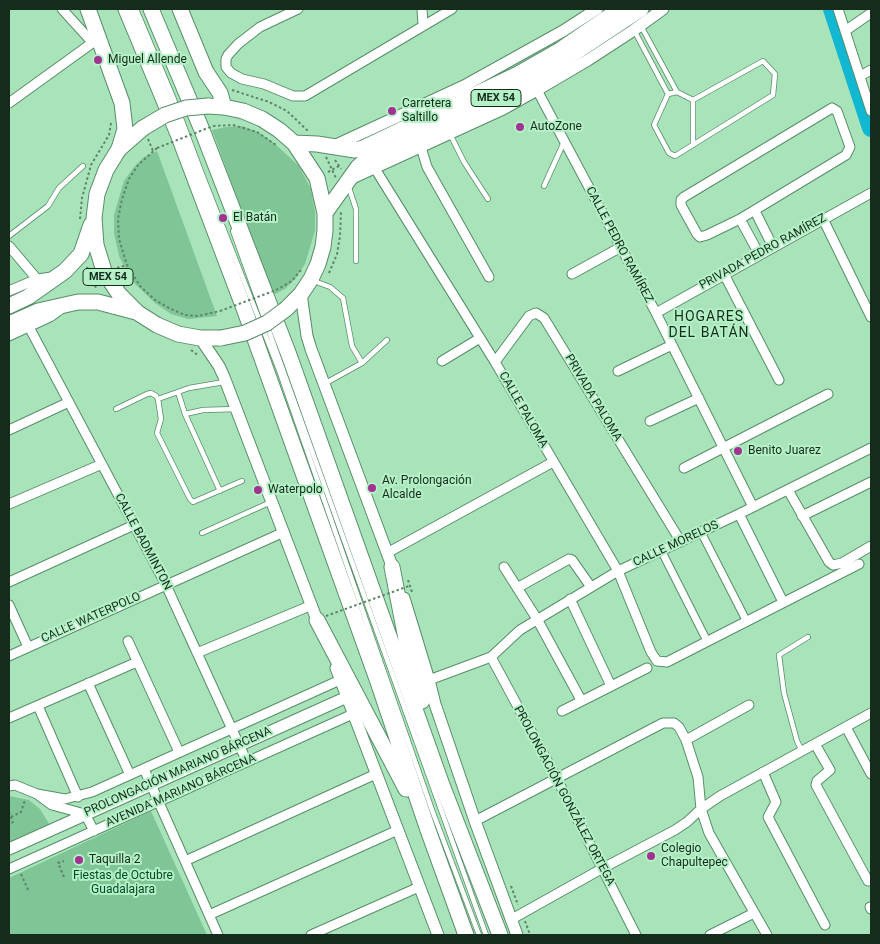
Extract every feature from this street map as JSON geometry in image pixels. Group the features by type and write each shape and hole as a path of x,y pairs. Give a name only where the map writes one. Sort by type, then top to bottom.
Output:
{"main road":[{"path":"88,9 96,40 122,103 125,129 119,149"},
{"path":"126,9 178,134 245,311 378,682 466,935"},
{"path":"151,9 202,130 289,355 442,785 500,935"},
{"path":"180,9 197,52 206,72 220,93 224,107"},
{"name":"MEX 54","path":"286,145 326,145 354,150 363,148 489,89 560,50 620,9"},
{"name":"MEX 54","path":"325,213 358,167 367,159 524,84 574,54 641,9"},
{"name":"MEX 54","path":"9,306 28,297 57,277 81,254 94,218 100,186 106,170 119,149 143,128 165,115 186,108 224,107 262,119 279,130 286,145 317,178 325,213 325,230 323,247 312,277 301,294 286,310 267,323 252,330 194,343 157,325 138,313 119,294 104,271 96,245 94,218"},
{"name":"MEX 54","path":"9,324 38,311 67,304 88,302 104,303 138,313"},
{"path":"390,560 406,639 442,785"},
{"path":"322,618 428,830"}],"street":[{"path":"9,101 96,40 62,9"},
{"path":"298,9 249,34 228,54 226,67 234,75 264,84 292,96 301,97 452,9"},
{"path":"422,9 423,26"},
{"path":"326,145 464,86 563,31 597,9"},
{"path":"345,185 374,167 450,134 538,90 588,60 663,9"},
{"path":"838,9 871,111"},
{"path":"845,31 871,14"},
{"path":"860,76 871,70"},
{"name":"CALLE PEDRO RAMÍREZ","path":"538,90 656,313 753,507"},
{"path":"832,108 837,112 850,147 846,155 740,219 700,237 681,205 681,200 826,111 832,108"},
{"path":"421,147 427,167 489,277"},
{"name":"CALLE PALOMA","path":"374,167 495,362 618,571 651,652 657,661 667,662 707,641"},
{"name":"PRIVADA PEDRO RAMÍREZ","path":"656,313 823,218 871,193"},
{"path":"755,211 773,247"},
{"path":"823,218 871,317"},
{"path":"740,219 759,254"},
{"path":"9,246 37,279"},
{"path":"572,274 621,247"},
{"path":"724,274 779,380"},
{"path":"9,291 37,279 57,277"},
{"path":"301,294 307,336 399,583 435,704 475,821 517,916 517,935"},
{"path":"9,336 50,317 67,304"},
{"name":"PRIVADA PALOMA","path":"495,362 529,316 536,313 544,318 681,542"},
{"name":"CALLE BADMINTON","path":"29,327 166,585 247,762"},
{"path":"442,361 480,338"},
{"path":"194,343 219,366 226,382 312,604 322,618 340,680 438,935"},
{"path":"618,371 672,345"},
{"path":"684,468 828,394"},
{"path":"650,421 698,398"},
{"path":"9,430 69,402"},
{"name":"CALLE MORELOS","path":"491,657 520,630 618,571 662,552 871,448"},
{"path":"390,560 553,462"},
{"path":"9,504 102,464"},
{"path":"802,516 871,482"},
{"path":"788,490 826,559 833,565 842,563 871,546"},
{"path":"739,514 783,602"},
{"path":"9,582 134,525"},
{"name":"CALLE WATERPOLO","path":"9,656 284,532"},
{"path":"702,532 747,622"},
{"path":"662,552 707,641 859,564"},
{"path":"517,588 569,560 572,560 591,587"},
{"path":"504,567 537,619 581,700"},
{"path":"570,599 611,686"},
{"path":"9,604 28,647"},
{"path":"197,653 312,604"},
{"path":"128,641 179,752"},
{"path":"429,680 491,657"},
{"name":"PROLONGACIÓN GONZÁLEZ ORTEGA","path":"491,657 557,779 636,935"},
{"path":"9,718 137,662"},
{"path":"562,711 647,668"},
{"name":"PROLONGACIÓN MARIANO BÁRCENA","path":"37,794 66,799 78,797 340,680"},
{"path":"88,683 130,775"},
{"name":"PROLONGACIÓN MARIANO BÁRCENA","path":"9,849 347,697"},
{"path":"686,740 749,705"},
{"path":"38,706 78,797"},
{"path":"517,916 675,830 687,822 701,808 720,796 871,713"},
{"name":"AVENIDA MARIANO BÁRCENA","path":"13,867 353,714"},
{"path":"475,821 663,722 674,723 679,727 686,740 698,777 701,808 709,833 767,935"},
{"path":"846,727 871,774"},
{"path":"816,744 830,770 817,781 816,785 868,881"},
{"path":"144,769 218,935"},
{"path":"763,772 776,802 768,817 825,925"},
{"path":"185,861 376,774"},
{"path":"11,784 37,794 52,805 85,814 94,831"},
{"path":"210,915 398,830"},
{"path":"311,935 420,887"},
{"path":"710,935 754,913"}],"lane":[{"path":"136,9 173,97 237,266 279,370 432,810 479,935"},
{"path":"146,9 190,117"},
{"path":"637,28 676,92 693,100"},
{"path":"637,28 668,94 654,125 669,153 675,156 773,95 775,74 763,61 693,100"},
{"path":"668,94 676,92"},
{"path":"693,100 693,146"},
{"path":"450,134 464,162 488,199"},
{"path":"544,186 565,142"},
{"path":"9,236 48,206 59,188 83,166"},
{"path":"345,185 356,209 356,262"},
{"path":"231,225 486,935"},
{"path":"312,277 330,287 343,298 352,346 362,363"},
{"path":"324,384 362,363 386,340"},
{"path":"158,399 189,388 226,382"},
{"path":"178,392 185,414 220,491"},
{"path":"116,409 147,394 154,394 158,399 161,419 156,433 190,499 196,502 242,482"},
{"path":"185,414 203,410 237,409"},
{"path":"202,533 272,501"},
{"path":"802,751 797,741 784,693 779,655 808,636"}],"path":[{"path":"226,85 232,90 269,102 287,111 326,145 345,185 337,254 312,277 292,281 276,290 220,311 198,316 185,315 155,300 140,286 127,265 119,239 118,218 122,199 129,178 138,165 158,148 213,126 233,126 257,132 286,145"},
{"path":"79,224 82,198 91,165 109,135 112,116"},
{"path":"326,145 329,162 338,182 345,185"},
{"path":"81,254 104,303"},
{"path":"194,343 202,359"},
{"path":"406,577 413,593"},
{"path":"322,618 409,586"},
{"path":"11,817 21,812 25,800"},
{"path":"9,812 14,822 9,824"},
{"path":"64,861 58,863 64,877"},
{"path":"13,867 29,892"},
{"path":"509,882 517,916 530,935"}],"green space":[{"path":"242,126 258,132 274,143 299,166 311,189 315,212 315,231 305,264 295,279 285,289 273,295 212,130"},
{"path":"157,151 217,316 188,319 171,314 155,303 131,280 119,256 114,233 114,215 124,181 144,157"},
{"path":"9,796 29,800 40,809 50,825 9,843"},
{"name":"Fiestas de Octubre Guadalajara","path":"151,811 207,935 9,935 9,878"}],"waterway":[{"path":"832,9 871,128"}],"place":[{"name":"Miguel Allende","path":"98,60"},
{"name":"Carretera Saltillo","path":"392,111"},
{"name":"AutoZone","path":"520,127"},
{"name":"El Batán","path":"223,218"},
{"name":"Benito Juarez","path":"738,451"},
{"name":"Av. Prolongación Alcalde","path":"372,488"},
{"name":"Waterpolo","path":"258,490"},
{"name":"Colegio Chapultepec","path":"651,856"},
{"name":"Taquilla 2","path":"79,860"}],"district":[{"name":"HOGARES DEL BATÁN","path":"709,326"}]}
